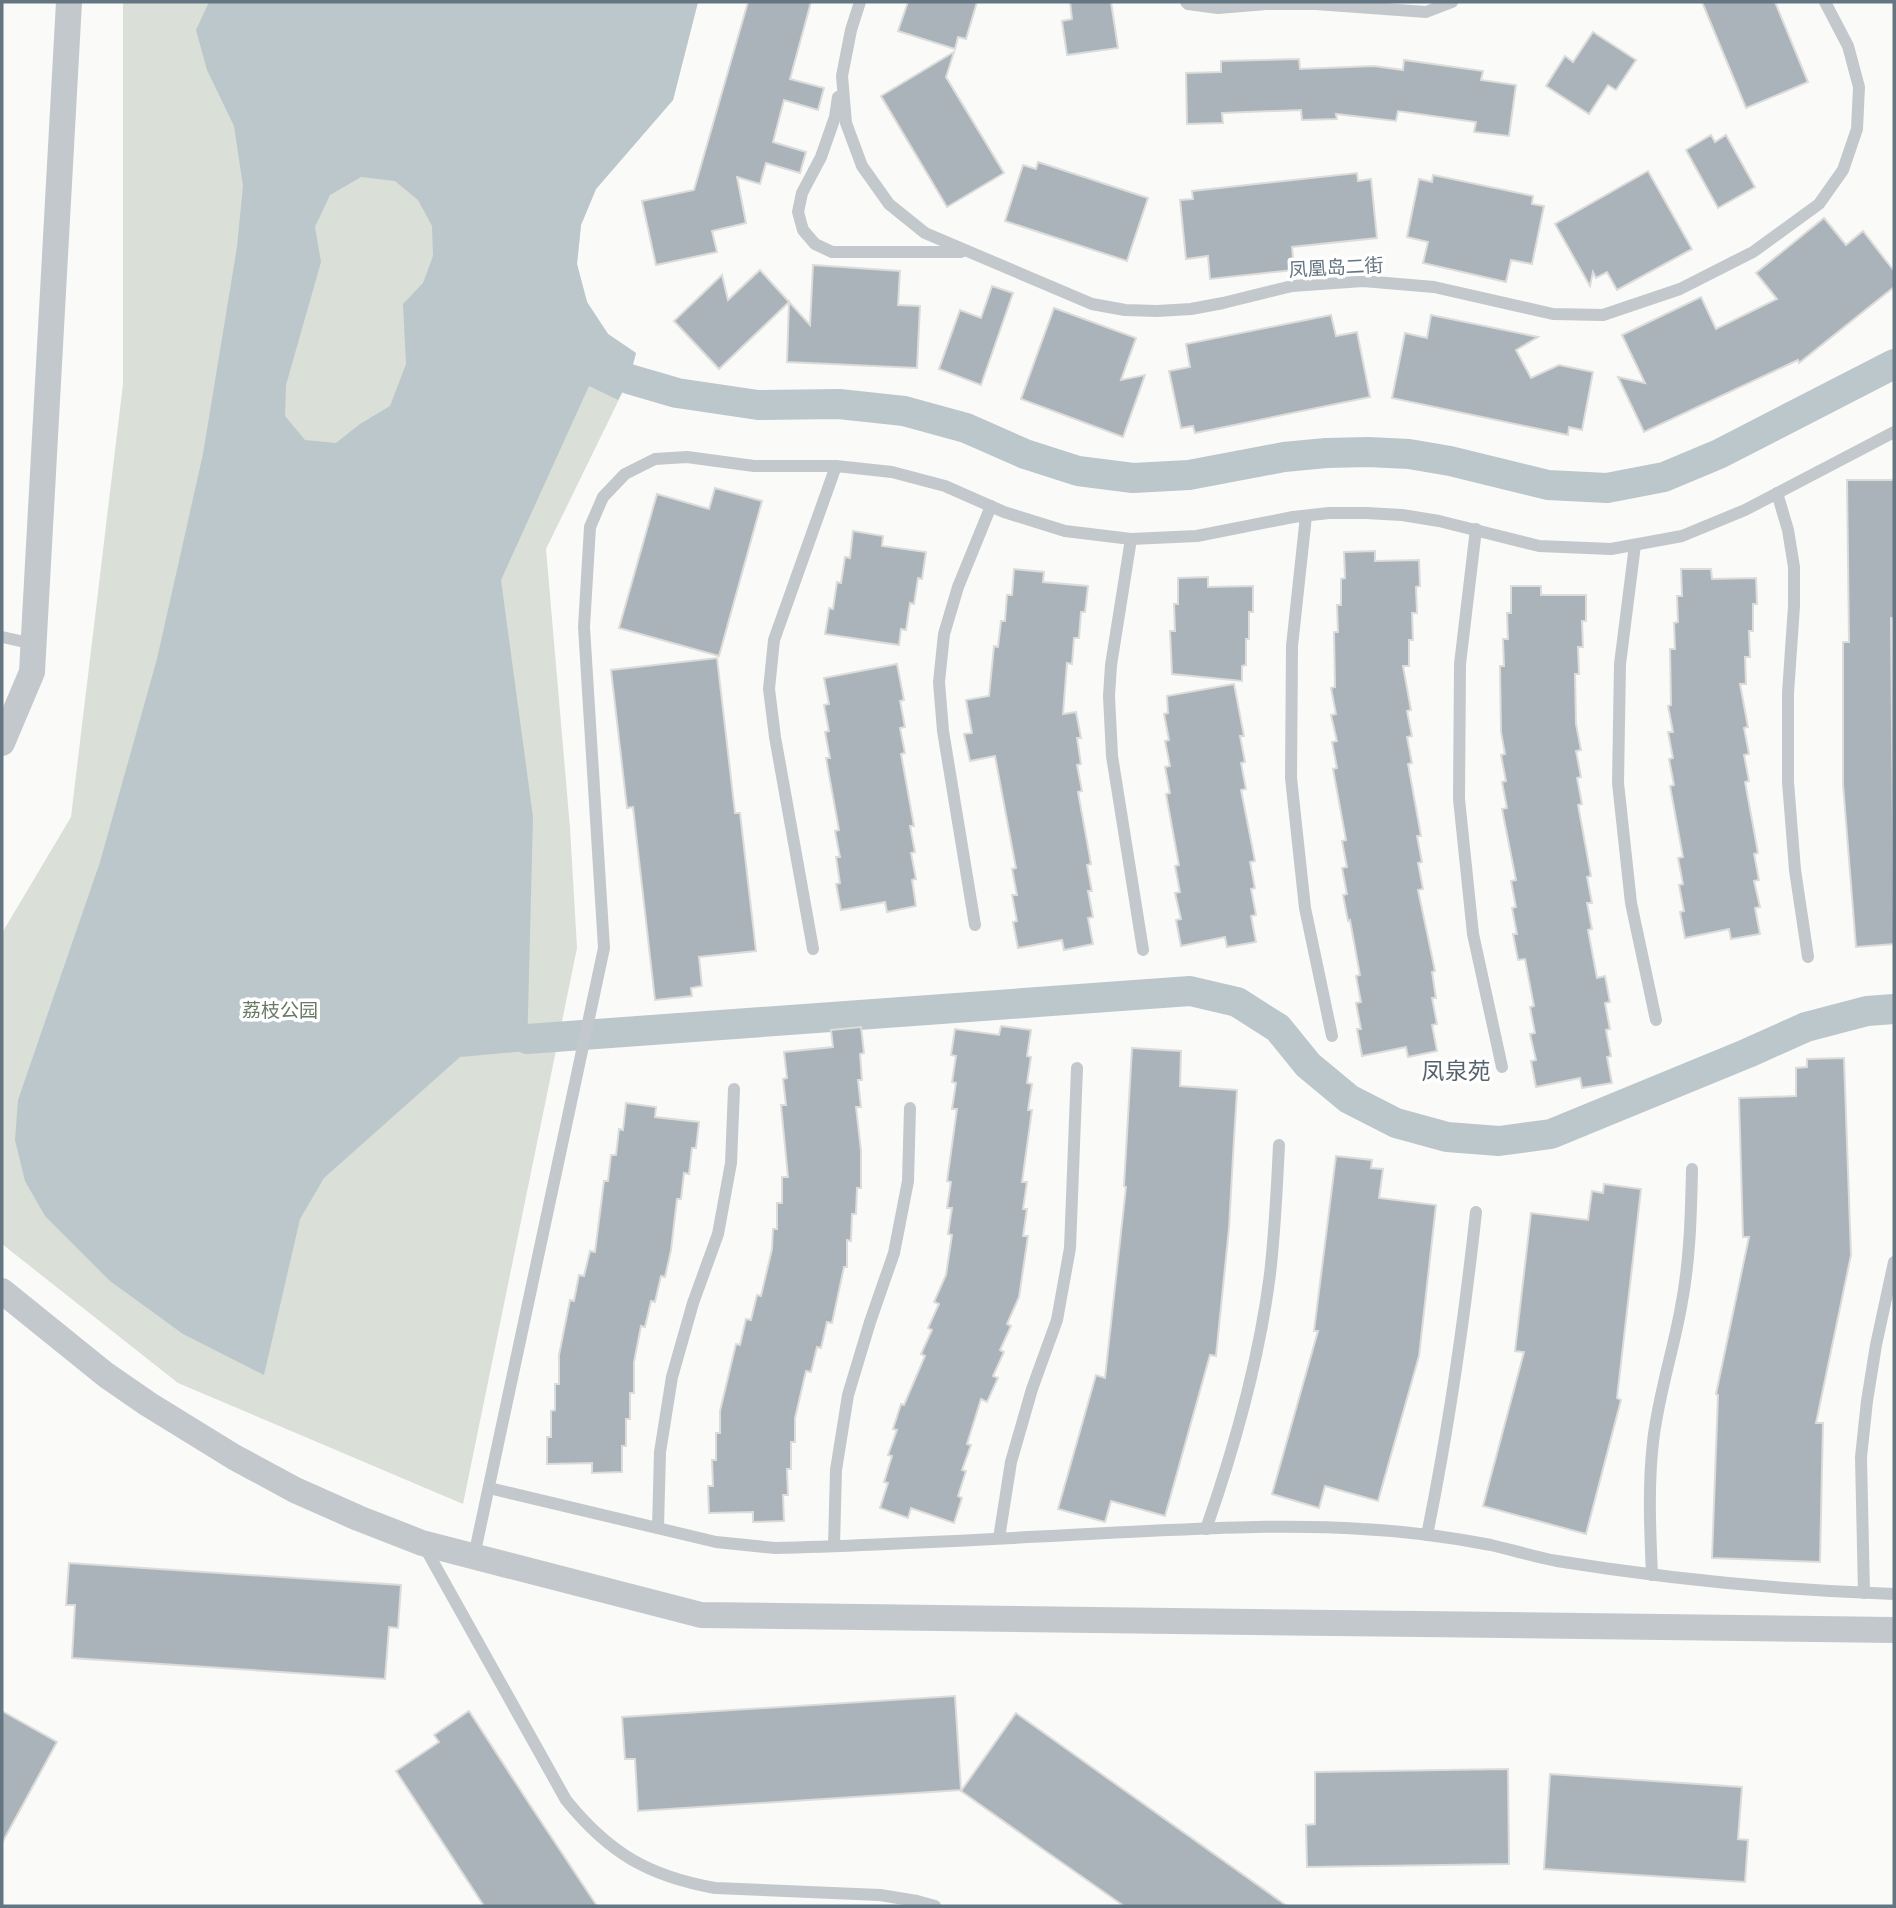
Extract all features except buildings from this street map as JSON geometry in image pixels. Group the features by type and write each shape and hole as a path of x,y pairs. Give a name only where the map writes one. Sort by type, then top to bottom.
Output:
{"street":[{"path":"2,743 32,671 69,2"},
{"path":"2,1291 106,1375 191,1432 295,1490 422,1543 701,1615 1894,1630"}],"lane":[{"name":"凤凰岛二街","path":"860,2 850,30 842,76 846,123 862,166 882,195 889,204 925,233 1092,304 1125,310 1191,309 1292,286 1363,281 1434,287 1553,314 1603,315 1680,289 1717,270 1753,251 1819,204 1843,170 1857,129 1858,87 1848,46 1825,2"},
{"path":"1186,2 1217,8 1316,4 1426,12 1452,2"},
{"path":"842,76 835,117 821,157 802,193 798,212 803,230 815,244 832,252 968,251"},
{"path":"474,1556 604,948 584,627 590,527 603,497 625,474 655,459 687,457 754,466 836,466 892,472 945,486 1004,512 1066,530 1131,539 1197,536 1255,523 1342,513 1402,515 1439,521 1539,546 1611,549 1682,536 1745,510 1894,432"},
{"path":"813,949 769,689 774,640 836,466"},
{"path":"1777,493 1788,530 1794,567 1788,694 1788,782 1795,870 1808,957"},
{"path":"975,925 943,731 939,682 944,634 954,599 991,506"},
{"path":"1306,516 1292,646 1291,778 1305,908 1332,1037"},
{"path":"1476,529 1460,664 1459,799 1473,934 1502,1067"},
{"path":"1131,539 1111,665 1110,726 1112,756 1143,950"},
{"path":"1635,545 1620,664 1618,783 1630,903 1656,1020"},
{"path":"2,637 34,644"},
{"path":"999,1538 1011,1462 1032,1389 1057,1320 1070,1248 1077,1068"},
{"path":"658,1528 660,1452 672,1377 693,1303 718,1234 732,1163 734,1089"},
{"path":"834,1546 836,1470 848,1395 894,1253 908,1181 910,1108"},
{"path":"1206,1529 1245,1404 1259,1340 1269,1276 1279,1145"},
{"path":"1652,1575 1648,1507 1653,1440 1681,1307 1690,1238 1692,1169"},
{"path":"1427,1535 1457,1374 1476,1212"},
{"path":"1864,1593 1861,1457 1867,1401 1894,1262"},
{"path":"489,1488 728,1543 775,1548 1301,1526 1427,1535 1490,1545 1553,1560 1729,1584 1894,1594"},
{"path":"422,1543 566,1800 586,1825 610,1846 636,1863 689,1884 715,1888 880,1895 935,1906"}],"green space":[{"name":"荔枝公园","path":"123,2 698,2 673,100 596,189 581,225 577,264 587,302 608,334 636,353 629,379 546,549 570,828 577,948 463,1504 178,1383 2,1244 2,933 71,817 123,384"}],"shaded area":[{"name":"荔枝公园","path":"209,2 698,2 673,100 596,189 581,225 577,264 587,302 608,334 636,353 629,379 618,400 589,386 501,580 533,817 527,1051 460,1057 324,1178 300,1219 264,1375 183,1334 110,1281 45,1216 25,1181 15,1140 18,1100 100,862 157,659 203,454 237,247 243,186 234,126 207,70 196,30","holes":["361,177 395,181 418,200 432,226 433,256 423,283 403,304 406,364 390,406 360,424 336,443 305,440 285,416 286,385 321,262 315,227 330,195"]}],"waterway":[{"path":"629,379 677,393 758,405 839,404 904,411 966,428 1025,454 1078,471 1133,478 1189,475 1284,457 1368,452 1409,454 1450,461 1548,485 1607,488 1664,477 1719,454 1894,364"},
{"path":"527,1039 1190,991 1237,1002 1278,1028 1308,1065 1349,1099 1396,1123 1447,1137 1499,1141 1551,1134 1806,1027 1867,1011 1894,1009"}],"district":[{"name":"凤泉苑","path":"1456,1071"}]}
